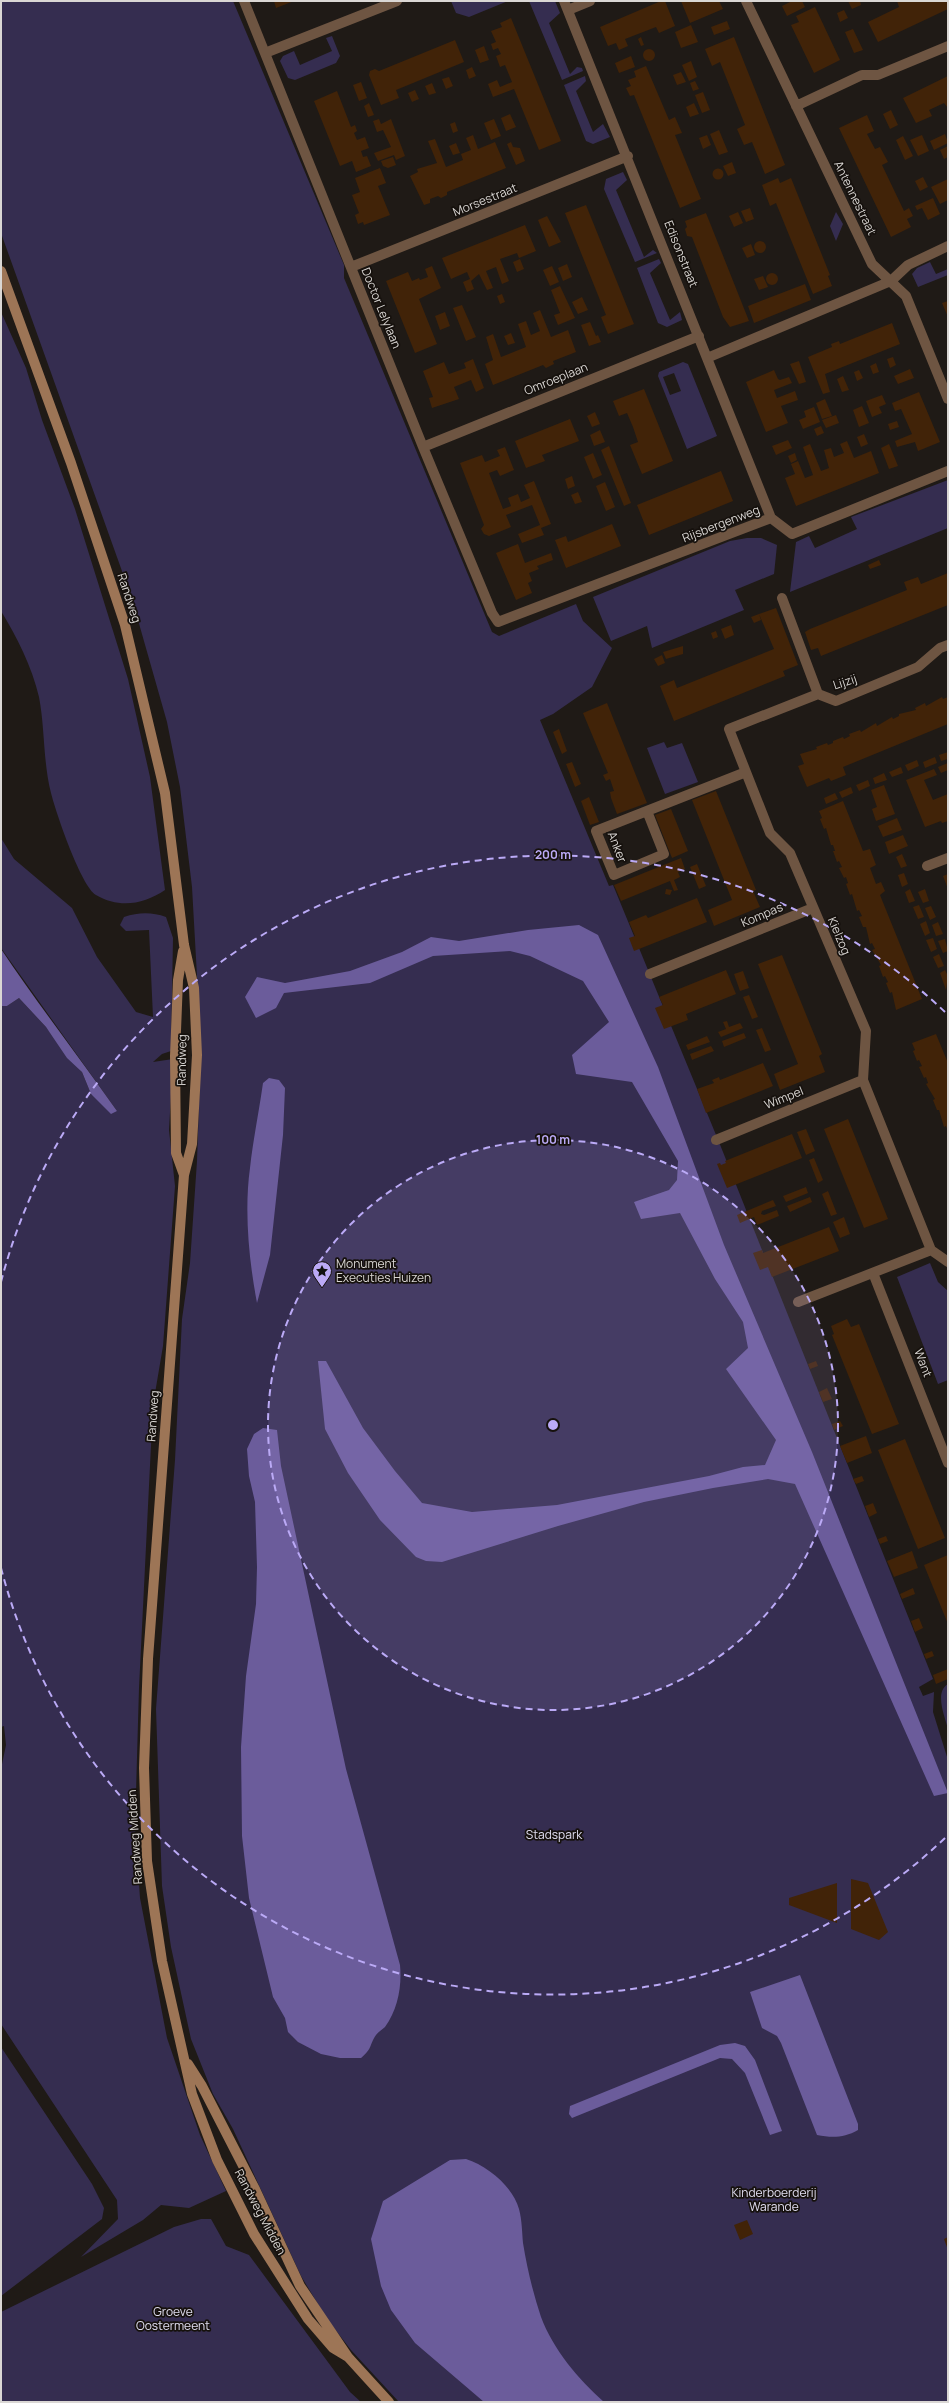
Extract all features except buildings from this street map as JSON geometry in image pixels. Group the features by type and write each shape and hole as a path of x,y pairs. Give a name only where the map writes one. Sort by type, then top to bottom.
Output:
{"main road":[{"name":"Randweg","path":"1,272 71,463 125,625 165,793 184,945 194,988 197,1055 192,1144 184,1175 148,1659"},
{"name":"Randweg","path":"184,945 178,980 175,1056 176,1153 184,1175"},
{"name":"Randweg Midden","path":"148,1659 144,1768 147,1861 162,1961 192,2094 217,2160 254,2234 308,2319 333,2348 348,2357"},
{"name":"Randweg Midden","path":"184,2058 202,2086 255,2189 300,2286 348,2357 390,2402"}],"street":[{"name":"Doctor Lelylaan","path":"244,1 423,447 492,613 498,622"},
{"path":"265,52 397,1"},
{"path":"566,6 590,1"},
{"name":"Antennestraat","path":"746,1 872,264 906,296 948,399"},
{"name":"Edisonstraat","path":"566,6 628,156 771,518"},
{"path":"796,106 862,75 878,75 948,46"},
{"name":"Morsestraat","path":"351,267 628,156"},
{"path":"707,358 891,281 908,265 948,246"},
{"name":"Omroeplaan","path":"423,447 699,336"},
{"name":"Rijsbergenweg","path":"498,622 771,518 792,534 948,471"},
{"name":"Lijzij","path":"782,598 818,694 836,701 918,667 940,648 948,645"},
{"name":"Kielzog","path":"818,694 729,729 770,833 790,853 866,1031 863,1080 931,1250"},
{"name":"Anker","path":"647,811 664,854 614,875 596,831 746,772"},
{"path":"927,866 948,858"},
{"name":"Kompas","path":"650,974 721,947 813,908"},
{"name":"Wimpel","path":"716,1140 863,1080"},
{"path":"798,1302 931,1250 948,1262"},
{"name":"Want","path":"873,1273 948,1463"}],"green space":[{"name":"Stadspark","path":"1,1 233,1 344,265 344,278 492,632 499,636 576,604 583,621 612,648 592,687 553,714 540,720 609,886 613,885 721,1147 933,1679 919,1687 923,1696 934,1692 933,1712 948,1760 948,2402 399,2402 351,2350 327,2319 301,2276 233,2129 213,2094 191,2039 171,1947 162,1886 156,1709 175,1460 182,1319 190,1263 197,1161 201,1047 192,887 180,787 167,722 132,599 1,233"},
{"path":"451,1 508,1 469,17 456,13"},
{"path":"529,1 555,1 560,13 549,23 570,74 577,67 582,68 583,71 562,80"},
{"path":"332,36 340,56 336,63 295,80 288,78 280,61 283,56 294,51 300,65 332,51 326,38"},
{"path":"585,76 586,81 576,91 593,132 603,124 610,137 593,144 586,141 564,85"},
{"path":"623,172 627,180 616,190 644,257 653,250 657,253 635,262 604,189 606,179"},
{"path":"836,212 843,224 836,241 830,226"},
{"path":"659,259 661,263 650,273 670,320 680,312 682,320 667,327 658,323 637,268"},
{"path":"930,262 936,274 948,269 948,275 918,287 912,274 917,268"},
{"path":"1,312 26,368 42,420 75,509 128,679 150,777 165,890 149,899 132,903 114,902 96,895 83,878 63,832 48,781 41,709 36,686 23,652 1,611"},
{"path":"683,362 688,364 717,436 687,449 658,376 659,372","holes":["674,373 681,391 670,395 663,377"]},
{"path":"948,480 948,528 790,592 796,542 809,536 815,548 857,529 851,517"},
{"path":"747,538 761,538 777,545 774,574 735,590 744,610 652,648 647,626 611,641 593,597 730,541"},
{"path":"664,742 667,748 682,743 698,782 665,794 647,748"},
{"path":"1,838 14,859 72,908 97,957 136,1012 153,1017 149,930 126,931 120,925 124,917 145,913 166,917 173,938 171,1051 162,1054 153,1062 173,1059 169,1130 175,1186 163,1346 153,1405 139,1688 135,1827 140,1898 167,2038 200,2135 226,2191 189,2208 161,2205 143,2220 81,2257 118,2219 117,2200 1,2024 1,1769 6,1745 4,1726 1,1727 1,1006 7,1006 19,998 46,1027 82,1072 91,1094 117,1111 1,948"},
{"path":"930,1263 938,1282 948,1291 948,1380 938,1384 897,1277"},
{"path":"948,1684 948,1729 941,1699 944,1688"},
{"path":"1,2047 92,2184 104,2208 102,2219 1,2296"},
{"name":"Groeve Oostermeent","path":"201,2219 211,2219 226,2246 249,2255 350,2392 361,2402 1,2402 1,2312 174,2227"}],"shaded area":[{"path":"579,925 598,935 658,1067 724,1245 812,1452 948,1793 934,1796 795,1484 768,1479 644,1502 558,1526 442,1562 426,1561 416,1557 380,1520 348,1473 325,1429 318,1361 326,1361 363,1428 395,1471 422,1503 472,1512 557,1505 709,1476 743,1467 765,1465 776,1440 726,1369 748,1348 743,1322 715,1279 680,1213 641,1219 634,1202 669,1190 677,1180 678,1161 632,1082 576,1074 572,1055 609,1022 583,981 530,956 510,951 433,956 370,983 284,993 276,1008 256,1018 245,997 257,977 285,983 350,971 402,952 431,937 459,941 528,930"},
{"path":"1,949 117,1111 111,1114 91,1094 82,1072 67,1058 46,1027 19,998 7,1006 1,1006"},
{"path":"269,1078 279,1080 285,1088 283,1135 270,1255 257,1303 248,1236 247,1201 253,1147 263,1083"},
{"path":"263,1428 277,1430 281,1466 346,1769 400,1965 400,1989 393,2013 385,2027 376,2035 369,2049 361,2058 340,2058 321,2054 298,2042 288,2032 285,2018 273,1997 249,1898 242,1836 241,1747 246,1676 256,1604 257,1567 255,1502 249,1476 247,1449 254,1434"},
{"path":"800,1975 858,2124 858,2130 848,2135 828,2137 817,2135 781,2043 777,2036 762,2028 750,1992"},
{"path":"735,2043 745,2046 755,2060 782,2131 770,2135 745,2073 732,2059 720,2058 572,2118 569,2114 570,2106 720,2045"},
{"path":"466,2159 491,2172 505,2185 516,2201 520,2213 523,2243 530,2280 546,2329 552,2341 567,2363 585,2384 604,2402 484,2402 415,2343 391,2310 381,2286 371,2239 383,2201 450,2160"}],"place":[{"name":"Monument Executies Huizen","path":"322,1288"}],"park label":[{"name":"Kinderboerderij Warande","path":"774,2200"}]}
